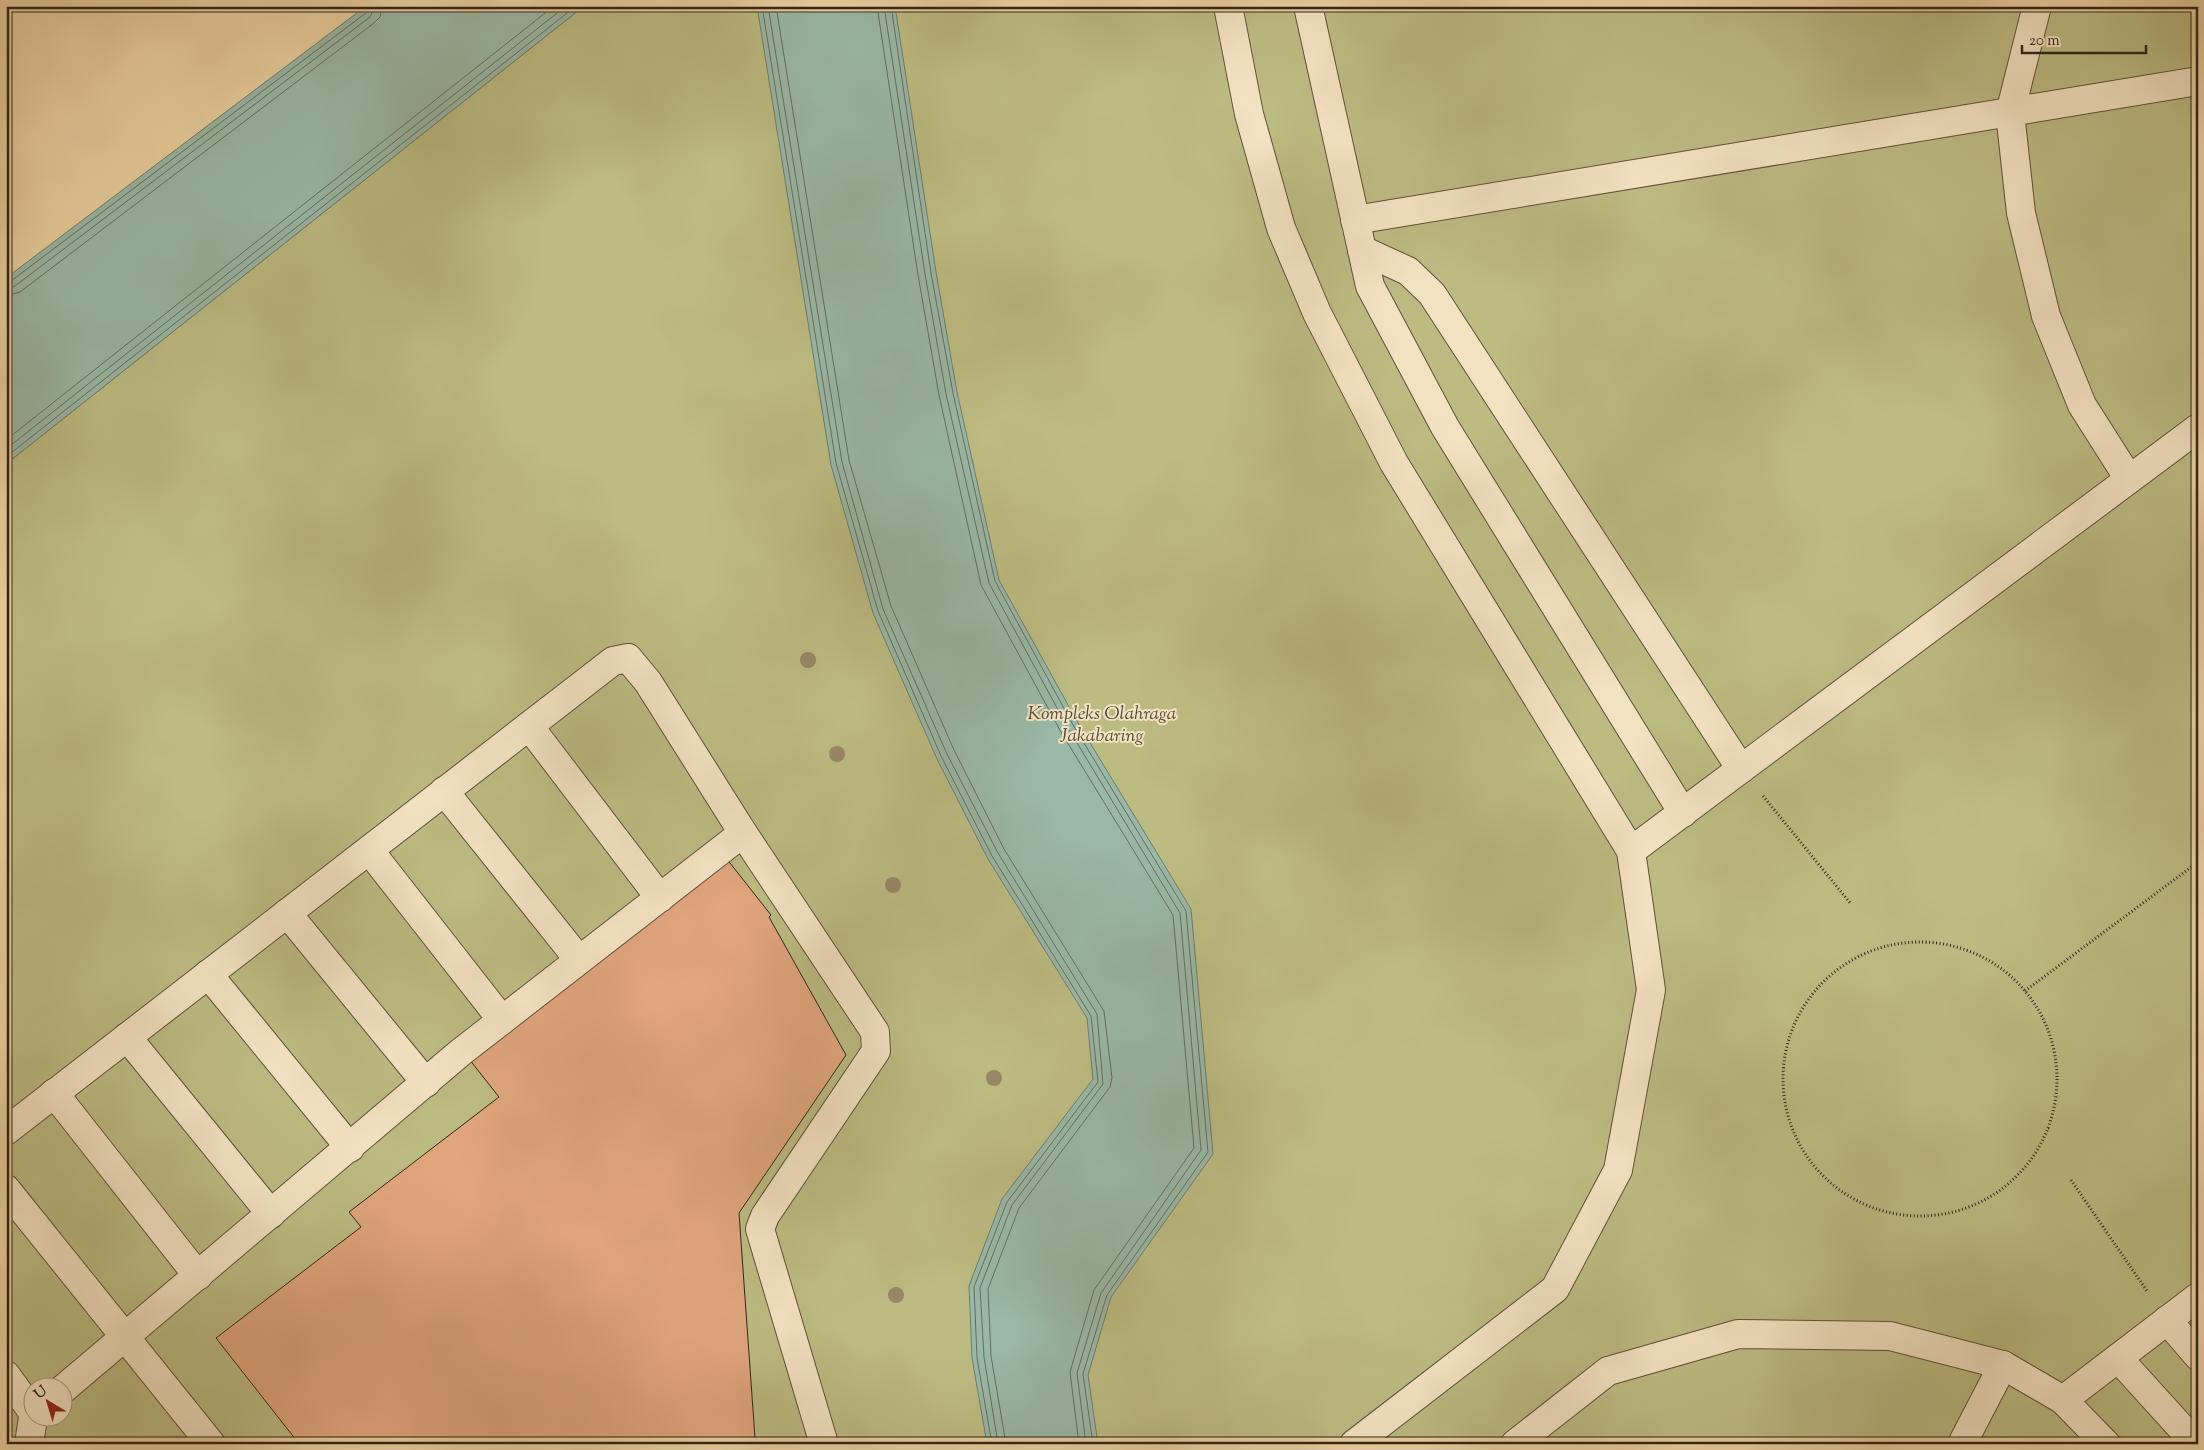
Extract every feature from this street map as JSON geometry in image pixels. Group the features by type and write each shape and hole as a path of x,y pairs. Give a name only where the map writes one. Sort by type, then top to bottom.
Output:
{"street":[{"path":"1228,6 1249,114 1281,228 1317,313 1394,463 1631,851 1651,990 1618,1170 1555,1289 1354,1444"},
{"path":"1308,6 1370,286 1445,427 1683,813"},
{"path":"2037,6 2010,113 2021,214 2046,316 2082,405 2129,479"},
{"path":"1355,220 2198,81"},
{"path":"1362,250 1408,271 1432,294 1741,769"},
{"path":"1631,851 2198,428"},
{"path":"6,1131 613,661 628,658 648,682 743,833 875,1032 877,1041 876,1051 765,1216 760,1229 824,1444"},
{"path":"529,726 660,898"},
{"path":"444,791 579,960"},
{"path":"72,1382 502,1020 743,833"},
{"path":"369,850 502,1020"},
{"path":"288,913 426,1083"},
{"path":"208,974 350,1148"},
{"path":"127,1037 271,1214"},
{"path":"54,1093 198,1276"},
{"path":"6,1189 211,1444"},
{"path":"2063,1400 2198,1297"},
{"path":"2167,1320 2198,1356"},
{"path":"1515,1444 1608,1371 1738,1334 1890,1336 2003,1365 2063,1400 2106,1444"},
{"path":"2118,1358 2196,1444"},
{"path":"1962,1444 2003,1365"},
{"path":"6,1375 22,1397"},
{"path":"29,1444 31,1428"}],"path":[{"path":"1741,769 1850,904"},
{"path":"2025,991 2198,862"},
{"path":"1921,941 1960,948 1978,956 1996,965 2025,991 2046,1024 2056,1063 2055,1102 2040,1144 2013,1180 1976,1204 1932,1216 1888,1213 1847,1196 1813,1167 1791,1128 1782,1085 1787,1041 1807,1001 1838,968 1877,948 1921,941"},
{"path":"2071,1180 2167,1320"}],"green space":[{"name":"Kompleks Olahraga Jakabaring","path":"584,6 2198,6 2198,1444 6,1444 6,464"}],"water":[{"path":"366,6 584,6 6,464 6,278"},
{"path":"757,6 895,6 936,272 957,392 999,580 1078,723 1191,909 1213,1154 1111,1297 1088,1375 1098,1444 987,1444 972,1358 969,1286 1002,1199 1093,1079 1087,1018 988,859 937,759 873,613 831,465"}],"building":[{"path":"726,858 771,915 769,917 846,1055 739,1213 755,1438 758,1444 292,1444 296,1440 216,1338 361,1227 349,1212 499,1097 469,1059"}]}
